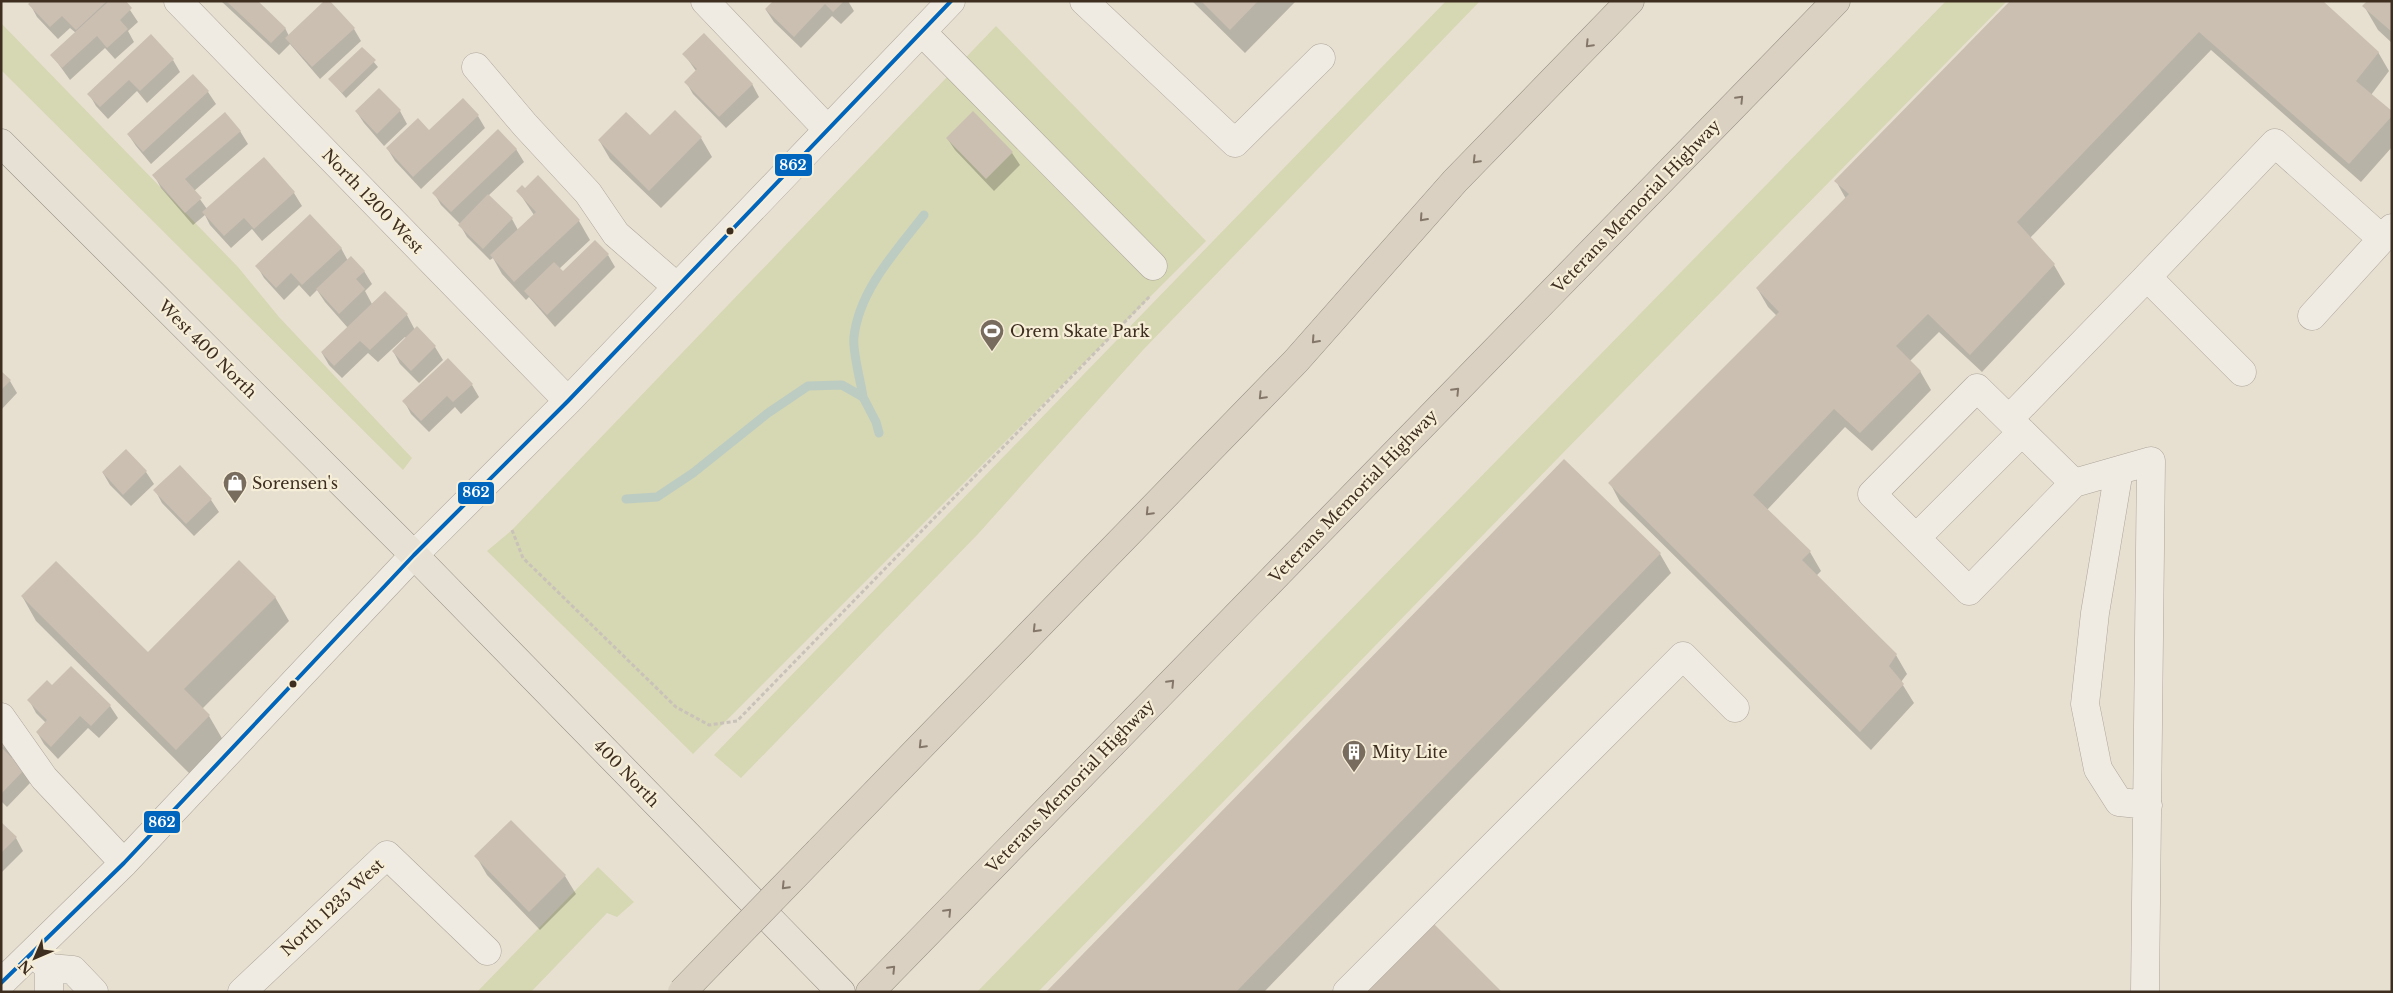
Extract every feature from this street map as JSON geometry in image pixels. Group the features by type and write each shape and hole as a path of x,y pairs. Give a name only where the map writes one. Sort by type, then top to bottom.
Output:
{"highway":[{"path":"682,992 1296,361 1455,181 1630,1"},
{"name":"Veterans Memorial Highway","path":"870,992 1836,1"}],"main road":[{"name":"West 400 North","path":"1,143 414,554"},
{"name":"400 North","path":"414,554 840,992"}],"street":[{"name":"North 1200 West","path":"178,1 568,401"},
{"path":"704,1 828,130"},
{"path":"44,971 124,862 414,554 568,401 951,1"},
{"path":"1084,1 1235,144 1321,58"},
{"path":"922,32 1149,277"},
{"path":"476,67 525,125 588,193 616,234 677,287"},
{"path":"1916,538 2147,277 2275,143 2387,233 2312,316"},
{"path":"2147,277 2242,372"},
{"path":"2074,483 1977,388 1872,494 1969,591 2074,483 2151,461 2145,992"},
{"path":"2119,470 2095,614 2085,704 2098,769 2119,802 2148,804"},
{"path":"1347,992 1683,656 1735,708"},
{"path":"1,717 44,778 124,862"},
{"name":"North 1235 West","path":"242,992 387,855 487,951"},
{"path":"1,983 44,971 73,970 94,992"}],"path":[{"path":"512,530 523,558 676,707 709,725 737,720 1152,296 1149,277"}],"green space":[{"path":"1446,1 1480,1 1143,350 978,534 741,778 714,755"},
{"path":"1946,1 2007,1 1560,456 1038,992 977,992"},
{"path":"1,23 238,267 279,317 412,458 403,470 1,70"},
{"path":"996,26 1206,241 693,754 487,551 512,530"},
{"path":"598,867 634,902 617,917 607,913 531,992 477,992"}],"building":[{"path":"31,1 107,1 76,30 62,16 50,27 28,4"},
{"path":"109,1 126,1 132,8 120,20 128,29 107,48 97,36 62,68 50,55"},
{"path":"226,1 258,1 286,28 271,43"},
{"path":"324,1 330,1 355,28 312,67 285,38"},
{"path":"773,1 844,1 833,12 825,4 794,37 765,9"},
{"path":"1201,1 1258,1 1230,30"},
{"path":"2010,1 2323,1 2379,52 2356,81 2392,111 2392,116 2349,164 2199,32 2017,222 2055,264 1970,355 1928,314 1896,346 1921,371 1860,433 1834,409 1753,495 1811,551 1802,560 1897,654 1889,666 1904,684 1860,732 1608,483 1779,312 1756,288 1849,194 1834,181"},
{"path":"2367,1 2392,1 2392,32 2362,6"},
{"path":"704,33 753,84 719,117 684,82 697,69 682,54"},
{"path":"151,34 174,59 140,91 129,80 100,107 87,94"},
{"path":"362,47 376,60 342,93 328,79"},
{"path":"193,74 209,91 143,152 127,134"},
{"path":"379,88 401,110 377,134 355,111"},
{"path":"463,98 479,115 413,177 386,148 418,118 429,130"},
{"path":"675,110 702,137 649,191 598,140 626,112 650,135"},
{"path":"973,111 1013,152 986,179 946,138"},
{"path":"225,112 241,131 185,179 202,198 185,213 152,175"},
{"path":"498,129 517,149 451,212 432,193"},
{"path":"264,157 295,192 254,229 244,218 224,236 202,212"},
{"path":"538,175 580,220 514,282 490,255 536,212 516,191 522,185 525,188"},
{"path":"488,194 513,218 483,249 458,225"},
{"path":"310,214 342,248 302,285 291,273 276,288 255,266"},
{"path":"595,240 609,254 547,315 524,291 554,262 563,271"},
{"path":"351,256 365,271 356,279 365,289 339,314 316,289"},
{"path":"385,291 408,314 370,350 360,341 334,366 321,352"},
{"path":"417,326 436,346 411,371 392,351"},
{"path":"448,358 473,384 453,402 447,396 421,421 402,401"},
{"path":"1,371 11,380 1,390"},
{"path":"126,449 147,471 123,495 102,472"},
{"name":"Mity Lite","path":"1564,459 1661,553 1236,992 1046,992"},
{"path":"180,465 212,499 186,524 153,490"},
{"path":"239,560 276,597 184,689 210,715 176,750 21,596 56,561 148,652"},
{"path":"71,666 111,705 91,726 80,716 51,747 36,732 47,720 27,700 47,680 52,685"},
{"path":"1,735 8,742 2,748 24,770 1,794"},
{"path":"511,820 566,875 529,912 474,856"},
{"path":"1,822 17,837 1,853"},
{"path":"1432,922 1502,992 1366,992"}],"waterway":[{"path":"863,397 855,358 854,337 857,320 871,287 891,257 924,215"},
{"path":"626,499 657,497 693,473 768,413 808,386 842,385 863,397 876,422 879,433"}],"transit line":[{"name":"862","path":"1,983 124,863 414,555 568,401 951,1"}],"place":[{"name":"Orem Skate Park","path":"992,352"},
{"name":"Sorensen's","path":"235,504"},
{"name":"Mity Lite","path":"1354,773"}]}
